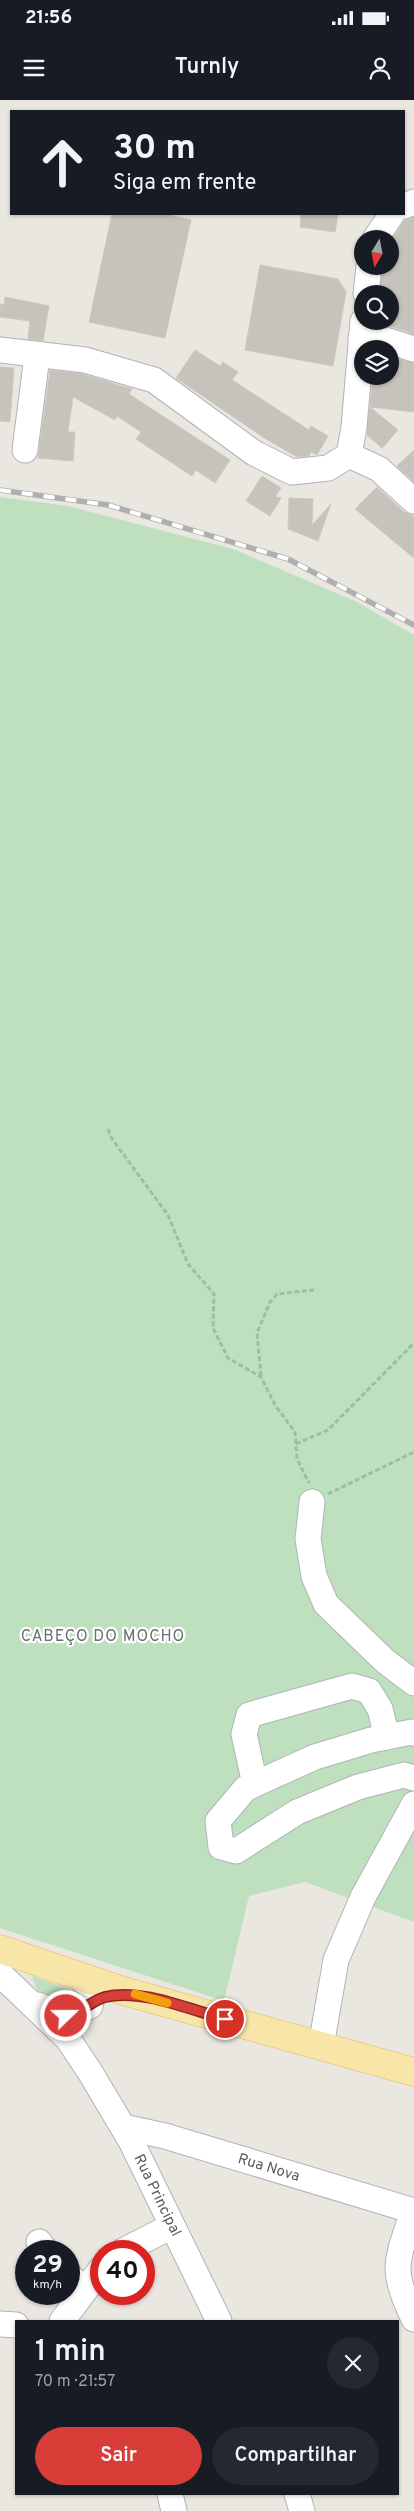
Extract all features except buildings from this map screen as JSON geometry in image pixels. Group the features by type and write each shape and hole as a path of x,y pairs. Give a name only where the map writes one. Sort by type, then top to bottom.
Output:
{"main road":[{"path":"0,1950 134,1994 414,2072"}],"street":[{"path":"381,230 391,215"},
{"path":"0,350 37,356 85,360 154,380 254,453 292,472 328,468 349,455 354,427 362,330 414,350"},
{"path":"26,450 37,356"},
{"path":"349,455 379,469 414,501"},
{"path":"312,1502 308,1539 314,1576 326,1604 386,1661 414,1683"},
{"path":"255,1784 244,1734 249,1715 352,1686 369,1692 380,1708 387,1737"},
{"path":"414,1733 387,1737 315,1757 245,1789 218,1821 221,1847 236,1851 296,1812 358,1787 404,1775 414,1778"},
{"path":"321,2046 336,1960 363,1897 414,1804"},
{"path":"28,1999 22,1986 22,1974 29,1967 41,1964"},
{"name":"Rua Principal","path":"0,1974 68,2039 90,2072 123,2127 219,2320"},
{"path":"77,1976 89,1985 93,1993 90,2006"},
{"name":"Rua Principal","path":"28,1999 53,2012 66,2016 90,2006 103,1997 134,1994"},
{"name":"Rua Principal","path":"90,2006 83,2017 79,2035 90,2072"},
{"name":"Rua Nova","path":"123,2127 165,2136 413,2211"},
{"path":"413,2211 396,2266 400,2292 414,2319"},
{"path":"145,2240 172,2226"},
{"path":"62,2320 68,2305"},
{"path":"0,2324 15,2325"},
{"path":"170,2495 174,2511"},
{"path":"297,2495 302,2511"}],"path":[{"path":"108,1129 123,1154 168,1215 188,1264 214,1294 213,1328 228,1358 261,1377"},
{"path":"312,1502 314,1492 297,1459 295,1432 274,1405 261,1377 258,1333 270,1302 278,1294 314,1290"},
{"path":"296,1444 328,1430 414,1343"},
{"path":"312,1502 414,1452"}],"green space":[{"path":"0,497 68,506 233,549 357,602 414,635 414,1922 305,1882 249,1896 224,2001 0,1928"},
{"path":"32,1976 79,1993 77,2003 53,2004 37,1990"}],"railway":[{"path":"0,490 108,505 288,559 414,625"}],"slow traffic":[{"path":"135,1994 167,2003"}],"district":[{"name":"CABEÇO DO MOCHO","path":"103,1635"}],"route":[{"path":"66,2016 78,2013 103,1997 134,1994 225,2019"}]}
